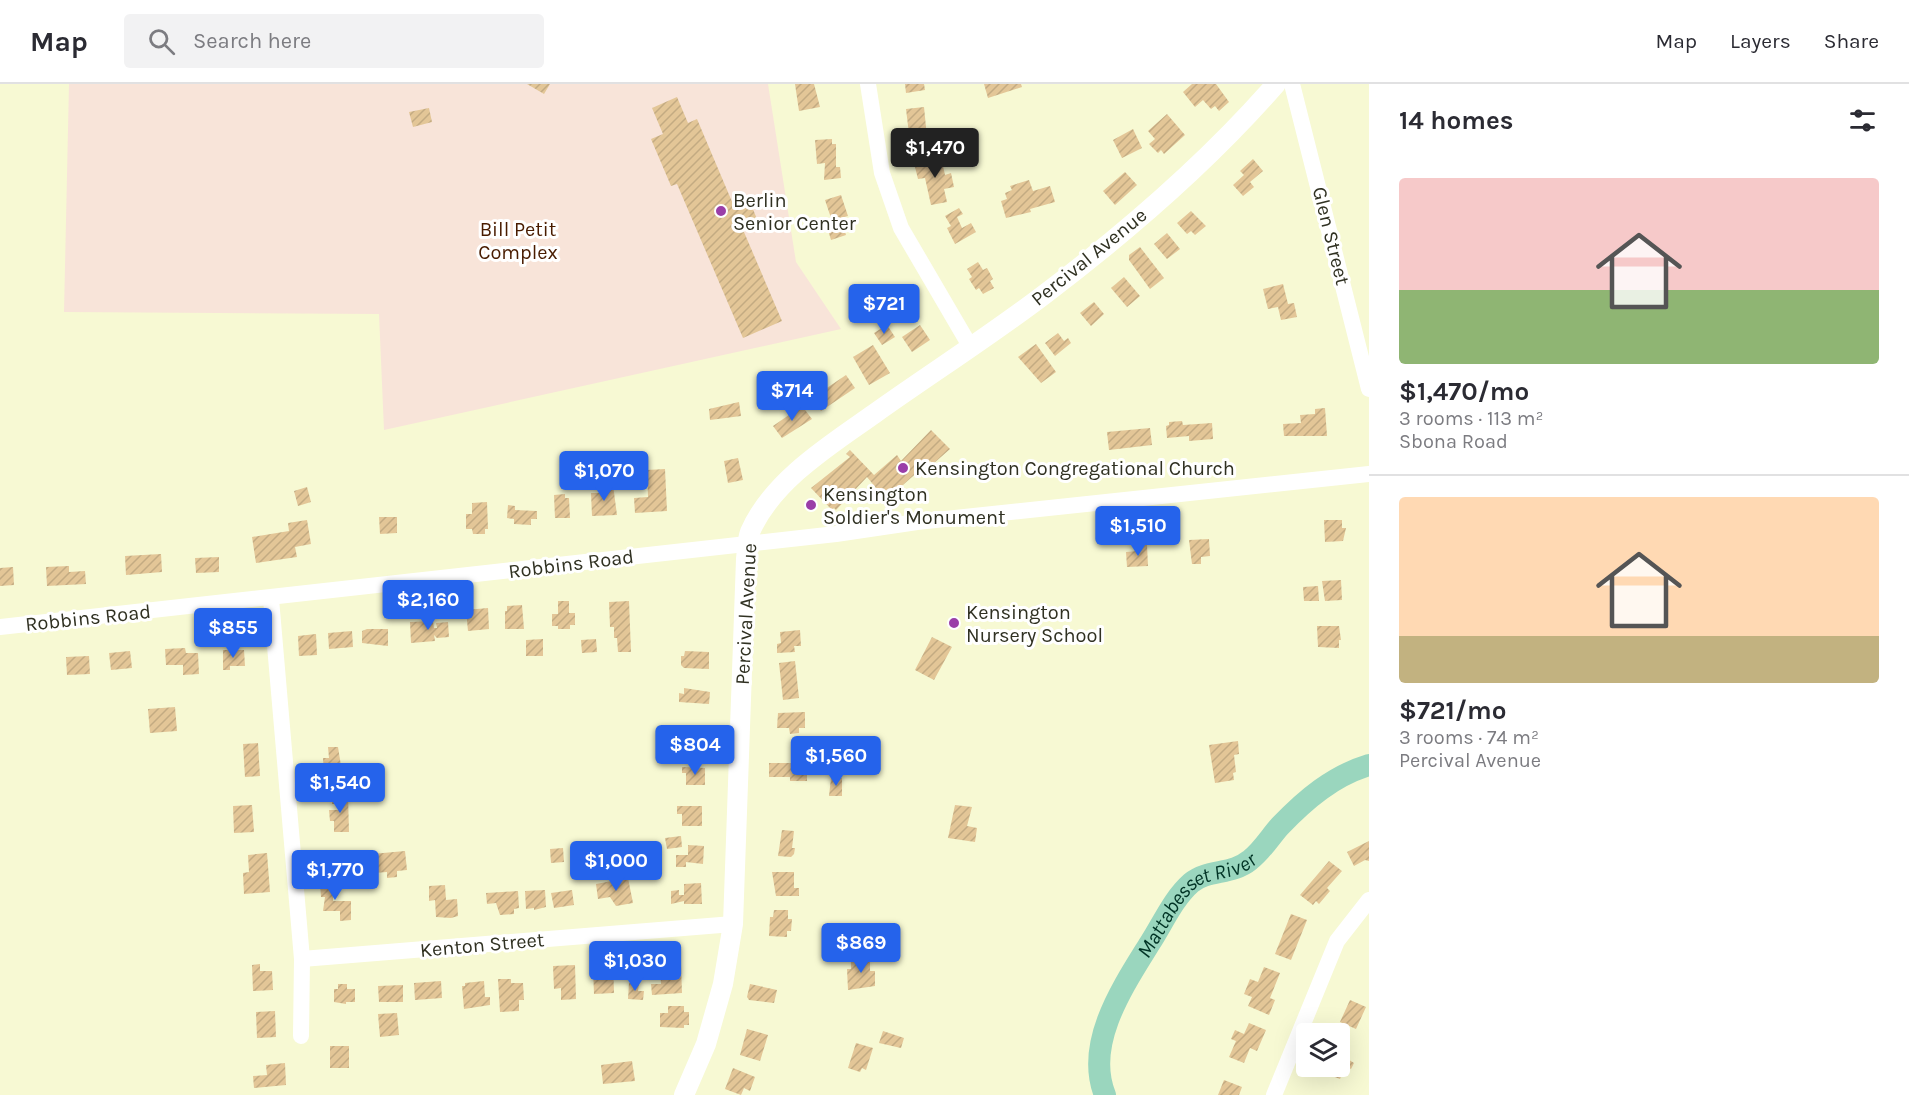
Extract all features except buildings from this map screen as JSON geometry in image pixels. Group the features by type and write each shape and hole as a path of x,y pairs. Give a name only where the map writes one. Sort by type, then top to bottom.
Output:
{"main road":[{"name":"Percival Avenue","path":"684,1095 706,1044 718,1003 733,924 747,543 750,532 763,510 812,460 1044,295 1129,227 1234,133 1276,84"}],"street":[{"path":"868,84 882,173 901,228 970,346"},
{"name":"Glen Street","path":"1292,84 1369,389"},
{"name":"Robbins Road","path":"0,627 271,599 1369,474"},
{"path":"271,599 302,959 301,1036"},
{"path":"1274,1095 1337,941 1369,900"},
{"name":"Kenton Street","path":"302,959 733,924"}],"green space":[{"name":"Bill Petit Complex","path":"69,84 768,84 796,262 841,329 384,430 379,314 64,312"}],"waterway":[{"name":"Mattabesset River","path":"1105,1095 1100,1075 1100,1055 1103,1035 1110,1015 1129,977 1179,896 1198,879 1243,865 1310,798 1344,775 1369,765"}],"place":[{"name":"Berlin Senior Center","path":"721,211"},
{"name":"Kensington Congregational Church","path":"903,468"},
{"name":"Kensington Soldier's Monument","path":"811,505"},
{"name":"Kensington Nursery School","path":"954,623"}]}
